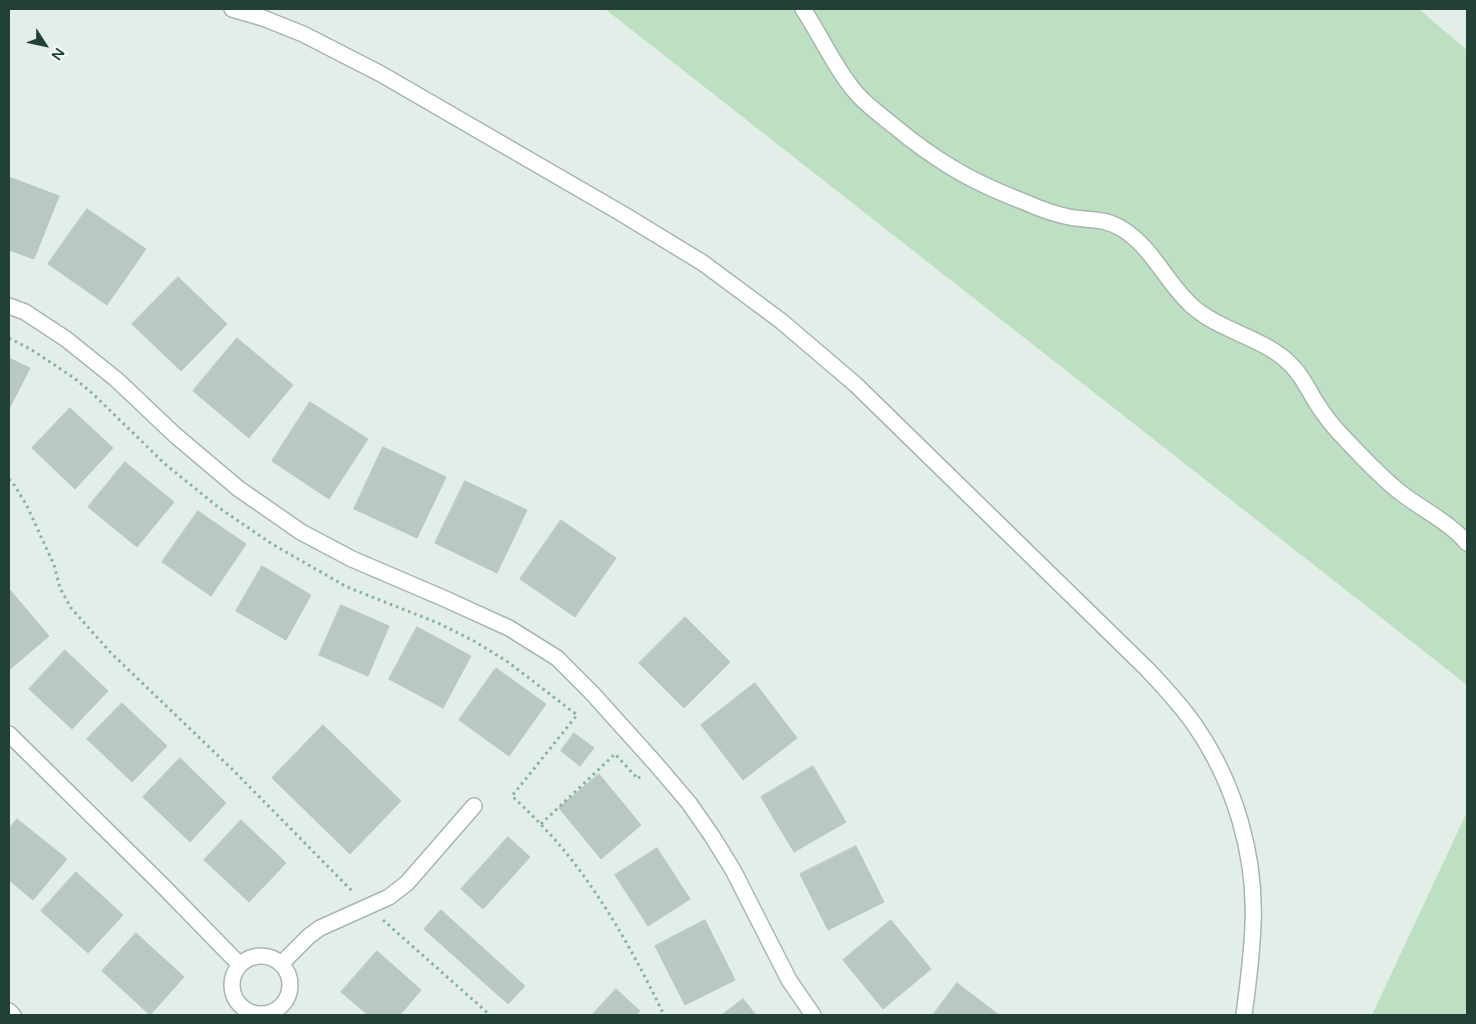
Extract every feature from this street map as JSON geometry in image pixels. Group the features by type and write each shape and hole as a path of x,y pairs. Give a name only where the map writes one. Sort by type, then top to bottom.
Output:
{"street":[{"path":"232,9 263,18 303,34 381,74 621,213 703,264 781,321 854,384 1147,669 1171,694 1196,727 1213,755 1234,801 1246,841 1252,882 1254,924 1244,1015"},
{"path":"803,9 850,85 861,98 886,120 950,167 985,185 1054,213 1080,219 1097,219 1110,222 1124,230 1148,250 1180,293 1203,315 1263,344 1287,360 1297,370 1326,417 1347,441 1399,491 1448,524 1467,543"},
{"path":"9,306 25,312 66,339 117,380 175,435 239,489 301,532 352,559 509,628 558,658 592,693 689,803 733,870 789,980 813,1015"},
{"path":"9,734 161,884 240,966"},
{"path":"281,964 309,936 320,928 389,897 407,884 474,806"},
{"path":"260,956 272,958 281,964 288,973 290,984 287,1010 262,1014 237,1011 232,986 234,975 240,966 249,959 260,956"},
{"path":"9,1011 13,1015"}],"path":[{"path":"9,479 28,506 54,565 60,588 71,608 111,653 232,769 368,907 490,1015"},
{"path":"541,824 615,754 638,779 655,763"},
{"path":"512,796 541,824 579,870 608,913 634,957 664,1015"}],"green space":[{"path":"605,9 1419,9 1467,50 1467,685"},
{"path":"1467,812 1467,1015 1372,1015"}],"building":[{"path":"9,177 59,196 34,259 9,250"},
{"path":"87,209 146,249 107,305 48,264"},
{"path":"178,277 227,324 181,371 132,324"},
{"path":"237,338 293,385 249,438 193,391"},
{"path":"9,358 30,368 9,409"},
{"path":"310,402 368,439 329,499 272,461"},
{"path":"70,408 113,448 75,489 32,448"},
{"path":"383,447 446,477 417,538 354,509"},
{"path":"125,462 174,502 137,547 88,507"},
{"path":"465,481 527,510 497,573 435,543"},
{"path":"198,511 246,544 211,596 162,562"},
{"path":"561,520 616,558 575,617 520,579"},
{"path":"262,566 311,595 286,640 236,611"},
{"path":"9,591 49,636 9,670"},
{"path":"341,605 389,626 368,676 319,655"},
{"path":"685,617 730,662 684,708 639,663"},
{"path":"417,627 471,656 443,708 389,679"},
{"path":"65,650 108,691 72,729 29,689"},
{"path":"496,668 546,704 509,756 459,720"},
{"path":"755,683 797,738 743,780 701,725"},
{"path":"122,703 167,746 132,782 87,739"},
{"path":"323,725 401,801 350,854 272,778"},
{"path":"574,733 594,748 580,766 561,751"},
{"path":"180,758 226,803 190,842 143,797"},
{"path":"813,766 846,822 794,852 761,797"},
{"path":"599,774 641,825 601,859 559,808"},
{"path":"17,819 67,859 33,900 9,880 9,829"},
{"path":"241,820 286,863 249,902 204,860"},
{"path":"508,837 530,857 483,909 461,889"},
{"path":"856,846 884,902 828,930 800,874"},
{"path":"657,848 690,899 648,926 615,875"},
{"path":"76,872 123,915 88,953 41,911"},
{"path":"441,910 525,986 508,1004 424,929"},
{"path":"705,920 735,980 685,1005 655,946"},
{"path":"891,920 931,969 883,1009 843,960"},
{"path":"136,933 184,977 150,1015 102,971"},
{"path":"377,951 421,990 400,1015 368,1015 341,992"},
{"path":"957,983 999,1015 933,1015"},
{"path":"616,989 640,1011 636,1015 592,1015"},
{"path":"743,999 756,1015 722,1015"}]}
